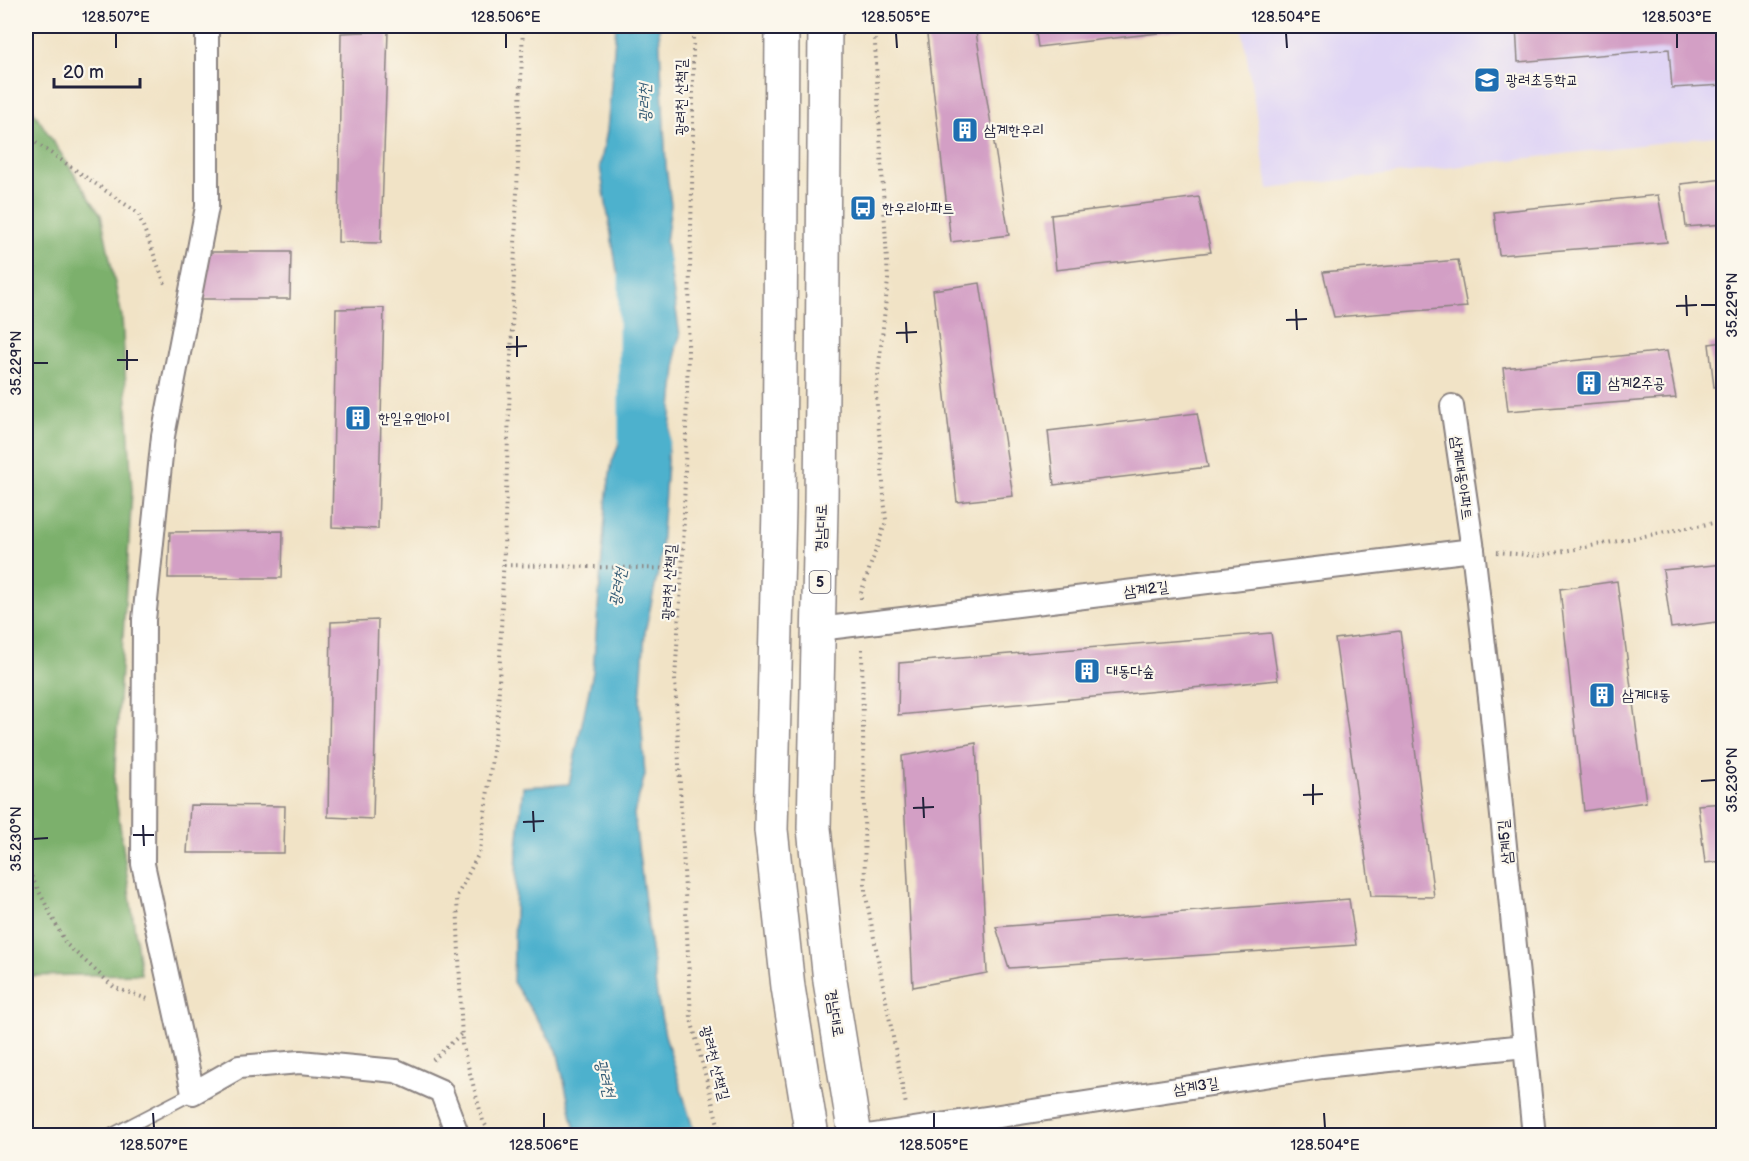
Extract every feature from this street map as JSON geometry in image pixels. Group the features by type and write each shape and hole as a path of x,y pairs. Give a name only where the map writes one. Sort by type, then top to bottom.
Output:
{"highway":[{"path":"782,26 778,556 771,830 788,987 812,1136"},
{"name":"경남대로","path":"825,26 819,629 814,828 830,981 855,1136"}],"street":[{"path":"207,26 207,207 163,436 144,620 143,864 192,1094 239,1067 300,1062 396,1071 441,1091 458,1136"},
{"name":"삼계대동아파트","path":"1452,406 1473,550"},
{"name":"삼계2길","path":"819,629 1473,550"},
{"name":"삼계5길","path":"1473,550 1534,1136"},
{"name":"삼계3길","path":"868,1136 1322,1067 1525,1046"}],"lane":[{"path":"110,1136 192,1094"}],"path":[{"path":"492,1136 483,1121 462,1044 457,896 480,851 498,713 523,26"},
{"name":"광려천 산책길","path":"693,26 693,147 682,569 675,679 691,1019 721,1136"},
{"path":"874,26 888,280 876,394 886,521 861,593 865,891 910,1129"},
{"path":"26,136 138,213 167,288"},
{"path":"1473,550 1538,556 1724,521"},
{"path":"504,565 682,569"},
{"path":"26,866 66,944 115,988 174,1008"},
{"path":"413,1079 461,1034"}],"shaded area":[{"name":"광려초등학교","path":"1242,26 1723,26 1723,135 1268,189"}],"green space":[{"path":"26,103 101,215 122,317 132,491 114,783 141,974 26,976"}],"water":[{"path":"616,26 659,26 666,166 671,205 666,242 680,336 676,349 660,563 645,632 640,702 645,775 634,814 657,996 665,1035 695,1135 576,1135 557,1050 513,982 517,848 523,787 569,784 593,672 607,493 612,462 637,395 649,353 638,309 617,271 600,166 607,131"}],"building":[{"name":"삼계한우리","path":"926,26 975,26 1009,235 951,242"},
{"path":"1035,26 1191,26 1192,29 1038,47"},
{"path":"1516,26 1724,26 1724,85 1672,88 1669,49 1518,62"},
{"path":"388,31 381,243 338,242 341,33"},
{"path":"1724,179 1724,224 1686,227 1681,184"},
{"path":"1658,195 1667,242 1499,255 1494,212"},
{"path":"1199,197 1211,252 1056,270 1051,215"},
{"path":"200,252 291,252 290,299 201,299"},
{"path":"1458,260 1467,307 1334,317 1323,272"},
{"path":"980,283 1013,496 957,502 933,290"},
{"name":"한일유엔아이","path":"384,308 378,529 332,527 336,309"},
{"path":"1724,342 1724,387 1714,387 1709,344"},
{"name":"삼계2주공","path":"1667,351 1676,398 1508,411 1503,368"},
{"path":"1197,413 1208,467 1054,485 1048,431"},
{"path":"283,531 282,578 168,578 170,532"},
{"path":"1724,564 1724,621 1671,628 1663,570"},
{"name":"삼계대동","path":"1617,581 1646,802 1584,811 1560,589"},
{"path":"378,620 373,819 328,817 331,622"},
{"path":"1400,631 1434,897 1371,896 1335,639"},
{"name":"대동다숲","path":"1271,633 1278,680 898,715 899,663"},
{"path":"976,743 987,973 913,987 902,756"},
{"path":"1724,803 1724,861 1705,863 1698,805"},
{"path":"190,805 285,806 284,853 187,853"},
{"path":"1349,899 1356,945 1009,968 996,927"}],"waterway":[{"name":"광려천","path":"644,263 644,439"}],"place":[{"name":"광려초등학교","path":"1487,80"},
{"name":"삼계한우리","path":"965,130"},
{"name":"한우리아파트","path":"863,208"},
{"name":"삼계2주공","path":"1589,383"},
{"name":"한일유엔아이","path":"358,418"},
{"name":"대동다숲","path":"1087,671"},
{"name":"삼계대동","path":"1602,695"}]}
